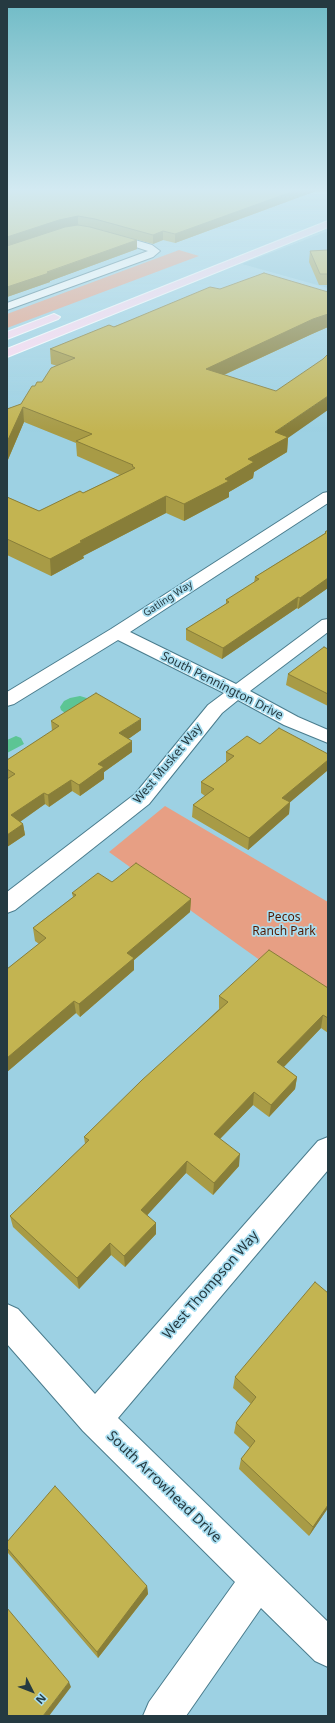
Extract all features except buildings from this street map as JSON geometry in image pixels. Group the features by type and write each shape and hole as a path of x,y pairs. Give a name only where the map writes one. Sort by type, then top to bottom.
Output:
{"main road":[{"path":"7,353 210,271"},
{"path":"7,336 66,313"}],"street":[{"path":"7,307 104,271"},
{"name":"Gatling Way","path":"7,700 117,632 328,496"},
{"name":"West Musket Way","path":"7,904 142,799 215,709 328,624"},
{"name":"South Pennington Drive","path":"117,632 237,692 291,721 328,737"},
{"name":"West Thompson Way","path":"95,1420 328,1150"},
{"name":"South Arrowhead Drive","path":"7,1320 95,1420 328,1648"},
{"path":"163,1716 258,1580"}],"shaded area":[{"path":"269,271 328,271 328,288"},
{"path":"80,696 90,699 65,713 61,710 60,707 64,701"},
{"path":"16,736 21,738 24,744 7,753 7,740"}],"green space":[{"path":"121,271 158,271 7,328 7,314"},
{"name":"Pecos Ranch Park","path":"165,806 328,902 328,1009 109,852"}]}
